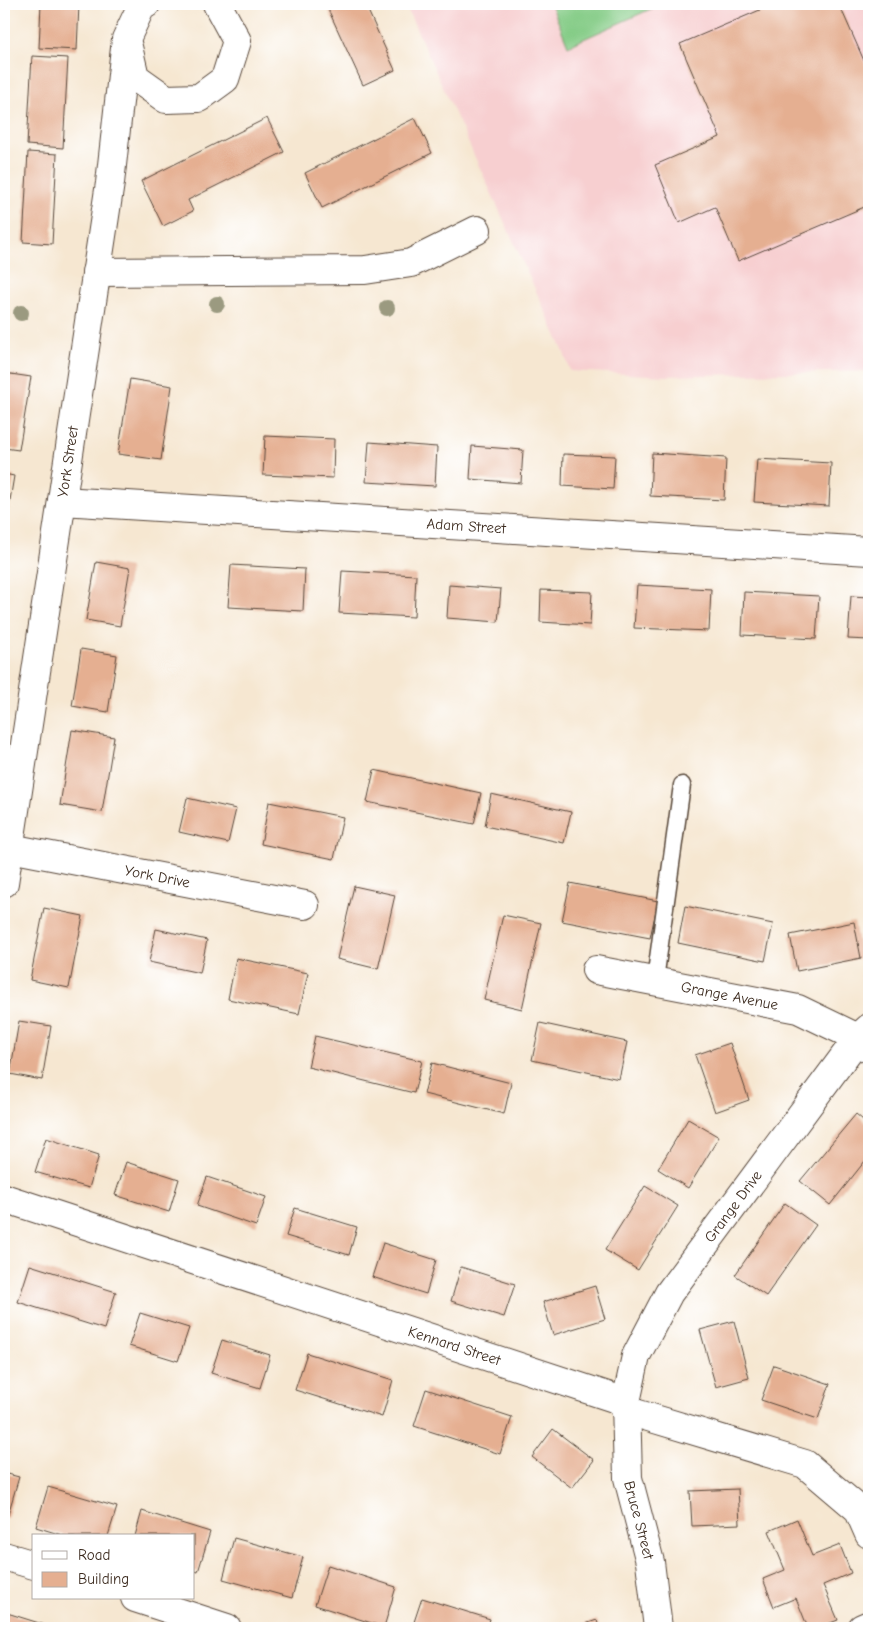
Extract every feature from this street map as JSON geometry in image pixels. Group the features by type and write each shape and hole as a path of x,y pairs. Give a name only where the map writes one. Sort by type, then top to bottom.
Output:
{"street":[{"name":"York Street","path":"4,884 110,182 126,38 141,6 146,4"},
{"path":"126,38 135,77 166,99 199,98 226,79 237,41 217,4"},
{"path":"96,272 364,270 411,263 477,230"},
{"name":"Adam Street","path":"62,501 869,551"},
{"name":"York Drive","path":"10,848 305,905"},
{"name":"Grange Avenue","path":"596,970 655,980 798,1010 865,1038"},
{"name":"Grange Drive","path":"626,1406 636,1356 669,1293 865,1038"},
{"name":"Kennard Street","path":"4,1198 805,1464 858,1509 869,1534"},
{"name":"Bruce Street","path":"626,1406 628,1478 650,1562 658,1628"},
{"path":"4,1556 32,1564"},
{"path":"141,1600 227,1628"},
{"path":"862,1628 869,1625"}],"lane":[{"path":"655,980 682,785"}],"shaded area":[{"path":"405,4 869,4 869,371 666,376 570,371 563,350"}],"green space":[{"path":"551,4 662,4 568,46"}],"building":[{"path":"41,4 79,4 77,50 39,48"},
{"path":"340,4 365,4 395,70 363,85 328,9"},
{"path":"774,4 839,4 869,72 869,205 738,261 715,207 679,223 655,165 720,137 680,44"},
{"path":"32,56 68,58 63,148 27,145"},
{"path":"267,118 284,152 188,200 193,211 163,226 141,181"},
{"path":"415,118 432,153 322,208 305,173"},
{"path":"28,152 57,154 52,244 23,242"},
{"path":"4,373 31,377 19,450 4,448"},
{"path":"130,379 172,386 161,460 118,454"},
{"path":"265,436 334,439 333,478 263,475"},
{"path":"369,442 437,447 435,486 366,482"},
{"path":"472,446 523,450 521,483 470,479"},
{"path":"652,453 726,458 724,500 650,496"},
{"path":"563,454 615,456 613,489 562,486"},
{"path":"757,459 831,463 829,506 754,502"},
{"path":"868,461 869,506 865,506"},
{"path":"4,474 14,476 5,531 4,531"},
{"path":"96,562 130,568 120,626 86,620"},
{"path":"231,565 305,569 303,611 228,607"},
{"path":"342,571 416,575 414,617 339,613"},
{"path":"449,585 501,589 498,622 447,618"},
{"path":"637,585 711,589 709,631 634,628"},
{"path":"541,590 592,592 590,625 540,622"},
{"path":"744,592 819,596 816,639 742,635"},
{"path":"851,596 869,597 869,640 848,639"},
{"path":"81,649 117,655 108,712 72,706"},
{"path":"72,730 114,737 102,812 60,805"},
{"path":"374,770 481,793 474,824 367,802"},
{"path":"491,794 571,812 564,843 485,826"},
{"path":"187,798 236,809 228,843 179,832"},
{"path":"269,802 343,817 334,859 261,844"},
{"path":"570,883 658,901 650,938 562,921"},
{"path":"354,886 395,895 378,969 337,959"},
{"path":"685,906 773,924 765,961 678,943"},
{"path":"44,908 83,916 69,988 30,980"},
{"path":"503,915 541,923 522,1009 484,1000"},
{"path":"854,922 861,958 797,971 790,935"},
{"path":"156,929 207,940 200,973 149,962"},
{"path":"236,958 308,973 299,1014 228,999"},
{"path":"19,1021 51,1026 42,1080 10,1074"},
{"path":"540,1023 627,1042 619,1079 532,1060"},
{"path":"315,1036 422,1061 414,1093 308,1067"},
{"path":"730,1043 749,1100 715,1112 695,1055"},
{"path":"432,1063 511,1083 504,1114 424,1094"},
{"path":"856,1114 869,1125 869,1156 830,1205 800,1181"},
{"path":"688,1119 719,1137 688,1188 658,1169"},
{"path":"46,1138 99,1155 89,1188 35,1172"},
{"path":"126,1162 179,1179 169,1212 115,1195"},
{"path":"207,1177 266,1197 256,1226 197,1206"},
{"path":"645,1186 678,1206 638,1270 605,1250"},
{"path":"785,1203 816,1225 766,1296 735,1275"},
{"path":"295,1208 357,1227 349,1255 286,1236"},
{"path":"383,1243 436,1260 426,1294 372,1277"},
{"path":"30,1265 116,1292 104,1329 18,1302"},
{"path":"461,1267 515,1284 504,1317 451,1301"},
{"path":"595,1286 605,1319 553,1335 543,1302"},
{"path":"140,1313 189,1328 178,1361 129,1346"},
{"path":"734,1321 749,1378 716,1387 700,1330"},
{"path":"222,1340 270,1355 260,1388 211,1373"},
{"path":"307,1353 393,1380 382,1417 295,1390"},
{"path":"774,1365 830,1384 818,1419 761,1400"},
{"path":"426,1389 512,1417 500,1454 414,1426"},
{"path":"553,1429 594,1460 572,1488 532,1457"},
{"path":"4,1473 19,1477 7,1518 4,1517"},
{"path":"48,1487 117,1507 109,1534 59,1534 36,1527"},
{"path":"738,1489 740,1524 692,1526 690,1491"},
{"path":"142,1511 210,1532 198,1572 195,1571 195,1534 136,1534"},
{"path":"797,1519 812,1556 840,1545 851,1573 823,1585 838,1620 817,1628 808,1628 796,1598 774,1607 763,1579 785,1570 769,1531"},
{"path":"234,1538 303,1557 292,1598 223,1579"},
{"path":"328,1565 396,1587 384,1627 315,1605"},
{"path":"422,1598 490,1619 487,1628 412,1628"},
{"path":"4,1612 55,1628 4,1628"},
{"path":"597,1620 599,1628 573,1628"}]}
